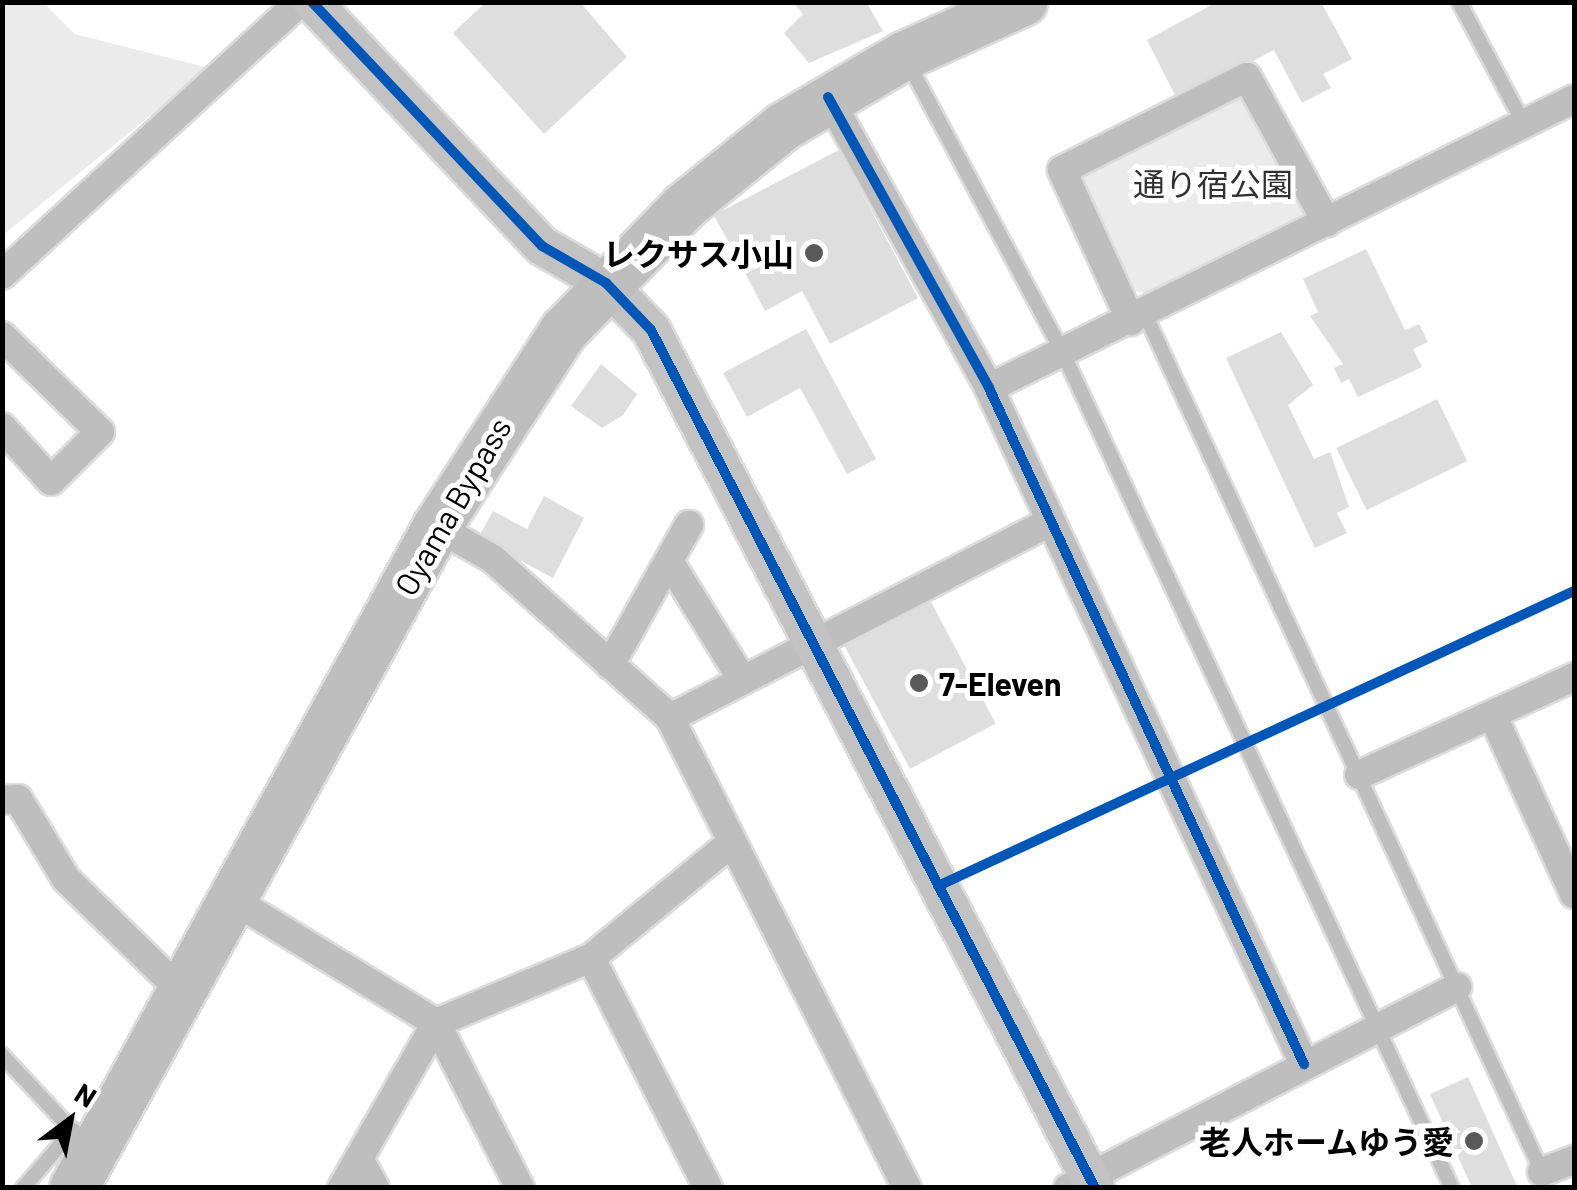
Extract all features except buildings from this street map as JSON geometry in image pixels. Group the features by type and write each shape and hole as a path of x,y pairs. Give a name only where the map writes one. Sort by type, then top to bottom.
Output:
{"highway":[{"name":"Oyama Bypass","path":"80,1157 182,992 438,527 520,390 606,283 698,194 828,97 904,56 1023,2"}],"street":[{"path":"2,275 300,2"},
{"path":"312,2 542,246 606,283 651,330 814,640 1084,1184 1304,1064 1456,987"},
{"path":"1138,318 1062,170 1247,76 1327,223"},
{"path":"828,97 989,388 1304,1064"},
{"path":"989,388 1138,318 1574,100"},
{"path":"2,336 100,432 51,480 2,427"},
{"path":"670,718 814,640 1049,522"},
{"path":"610,665 688,525"},
{"path":"438,527 493,559 670,718 906,1188"},
{"path":"669,560 742,679"},
{"path":"1359,775 1574,677"},
{"path":"1493,716 1574,894"},
{"path":"2,800 18,798 66,879 182,992"},
{"path":"342,1188 436,1023 591,958 730,844"},
{"path":"232,900 436,1023 520,1188"},
{"path":"591,958 708,1188"},
{"path":"359,1158 375,1188"},
{"path":"1542,1172 1574,1160"}],"lane":[{"path":"1460,2 1524,124"},
{"path":"904,56 1063,354 1452,1188"},
{"path":"1138,318 1359,775 1542,1172"},
{"path":"2,1055 80,1157 23,1188"}],"green space":[{"path":"3,3 44,3 75,34 209,68 3,235"},
{"name":"通り宿公園","path":"1237,87 1310,202 1307,221 1152,296 1136,291 1077,183 1081,170"}],"cycle path":[{"path":"312,2 542,246 606,283 651,330 1095,1188"},
{"path":"828,97 989,388 1304,1064"},
{"path":"938,886 1574,591"}],"place":[{"name":"レクサス小山","path":"814,253"},
{"name":"7-Eleven","path":"919,683"},
{"name":"老人ホームゆう愛","path":"1474,1141"}]}
